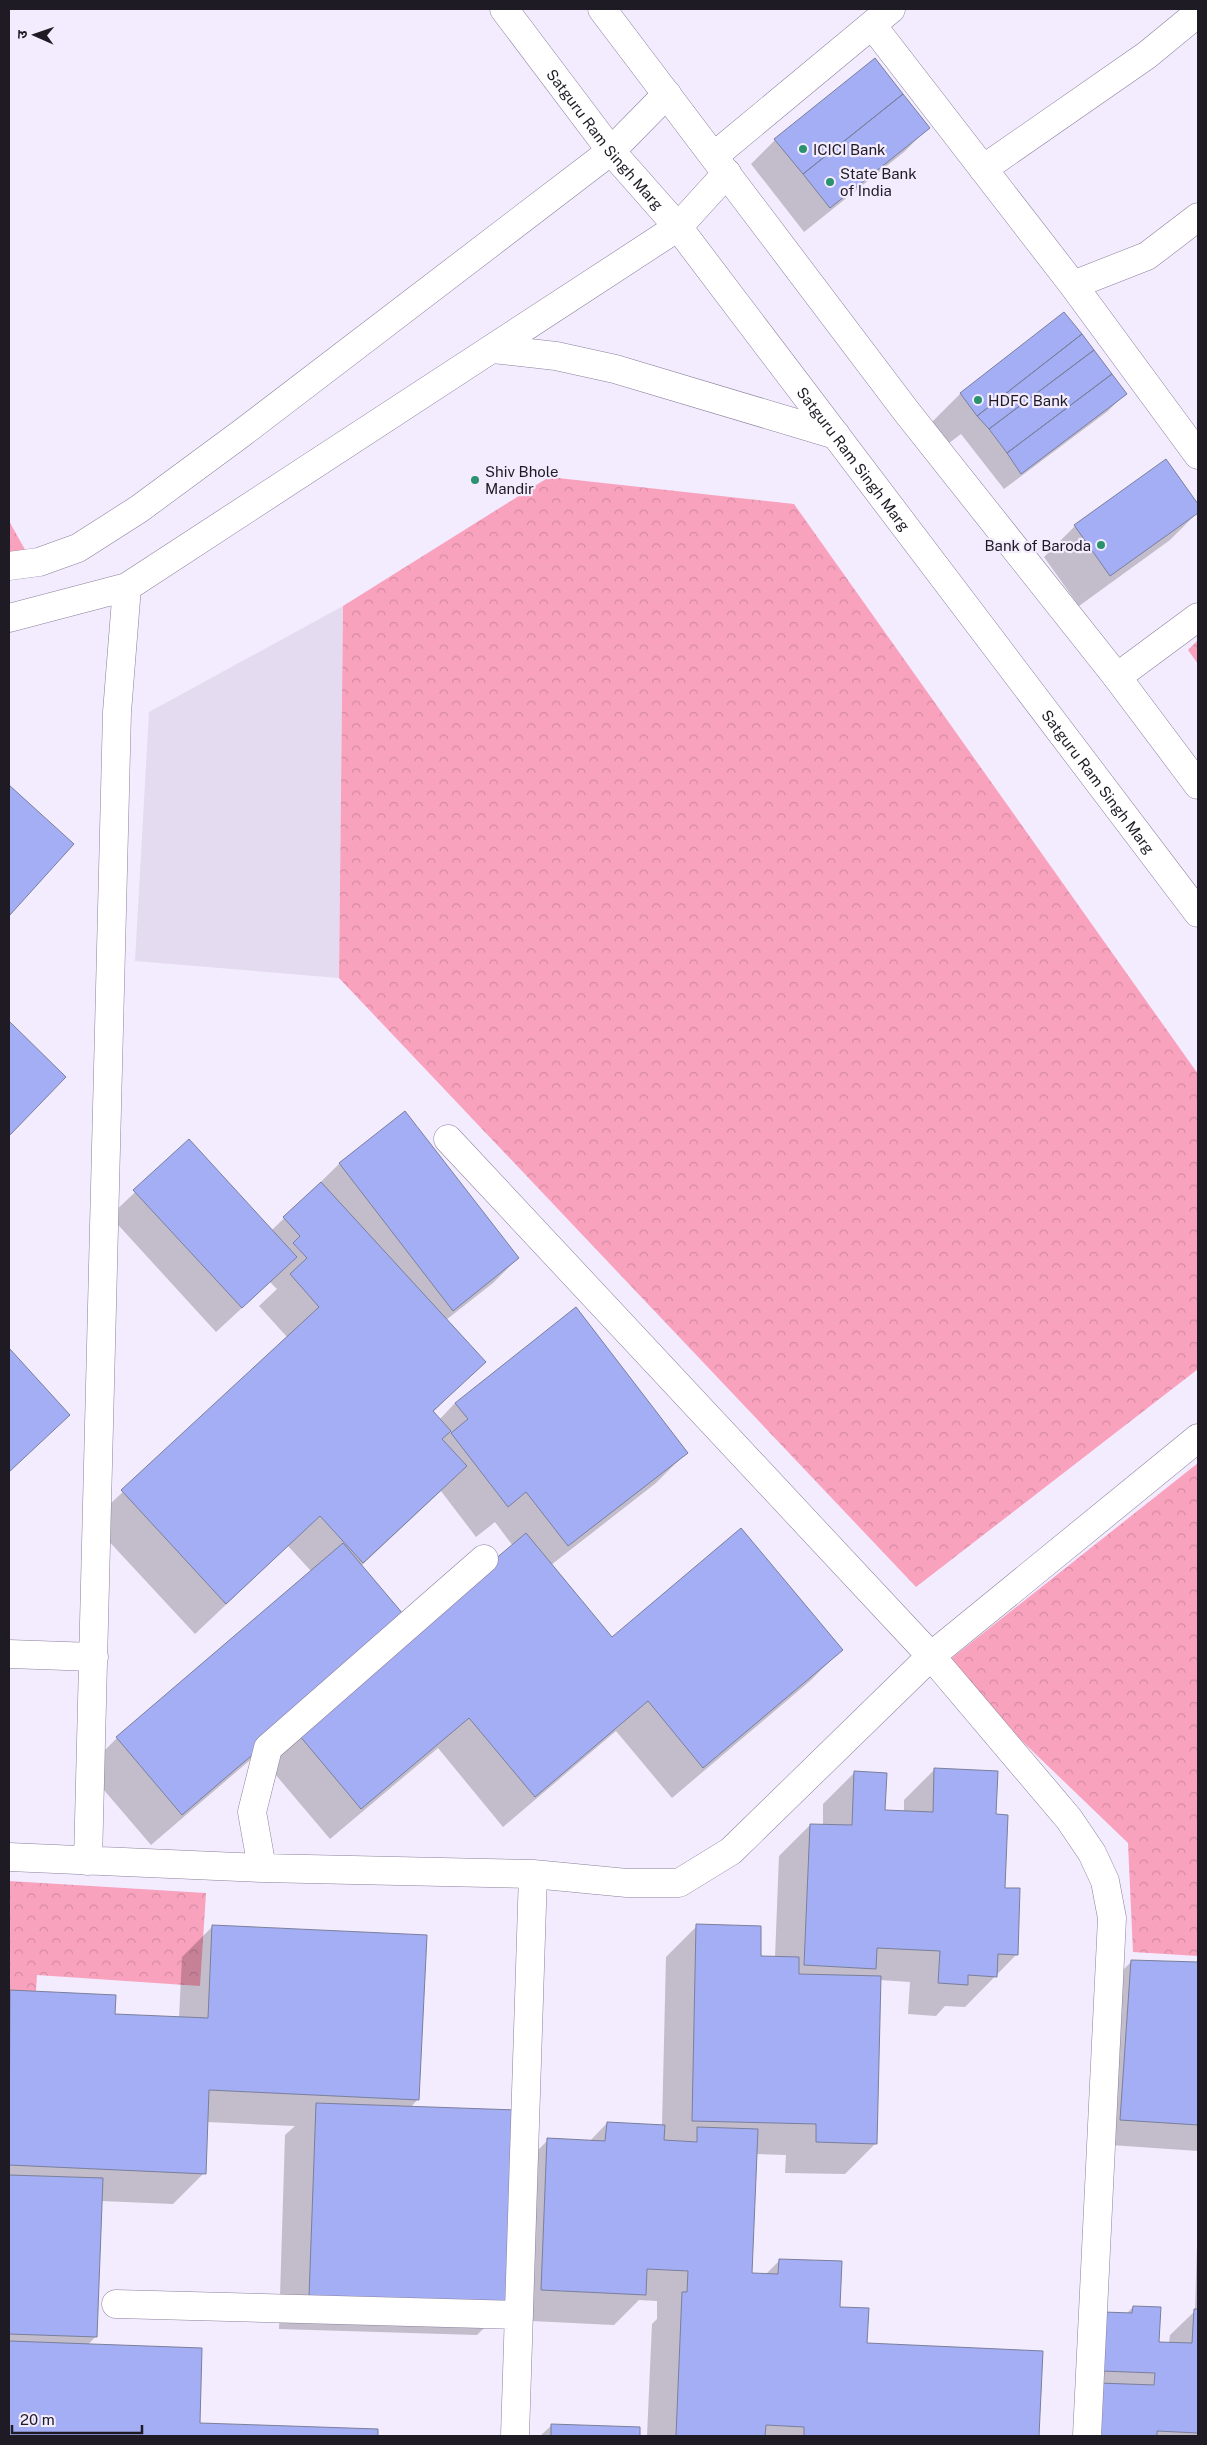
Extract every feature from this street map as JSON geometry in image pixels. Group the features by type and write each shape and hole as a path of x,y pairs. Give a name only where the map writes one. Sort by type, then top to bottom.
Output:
{"street":[{"name":"Satguru Ram Singh Marg","path":"504,9 611,151 678,227 1198,913"},
{"path":"602,9 906,411 1117,676 1198,785"},
{"path":"983,169 1147,55 1198,13"},
{"path":"9,618 127,588 678,227 720,165 882,17 983,169 1073,285 1198,455"},
{"path":"9,566 39,562 78,548 139,509 611,151 667,94"},
{"path":"1073,285 1148,256 1198,218"},
{"path":"493,349 556,356 615,369 836,435"},
{"path":"88,1861 117,712 127,588"},
{"path":"1117,676 1198,617"},
{"path":"448,1139 931,1656 1069,1820 1092,1853 1105,1881 1112,1918 1087,2436"},
{"path":"9,1857 262,1868 533,1874 627,1883 679,1883 731,1851 931,1656 1198,1438"},
{"path":"262,1868 252,1812 268,1748 484,1559"},
{"path":"9,1654 94,1657"},
{"path":"515,2436 533,1874"},
{"path":"116,2304 519,2315"}],"shaded area":[{"path":"343,606 339,978 135,961 149,712"}],"green space":[{"path":"549,477 794,504 1198,1074 1198,1369 916,1587 339,978 343,606"},
{"path":"9,521 28,555 9,562"},
{"path":"1198,640 1198,664 1188,650"},
{"path":"1198,1463 1198,1956 1133,1952 1128,1843 943,1665"},
{"path":"9,1881 206,1893 200,1986 37,1975 26,2149 9,2148"}],"building":[{"path":"875,58 903,94 803,174 774,139"},
{"path":"903,94 930,128 830,208 803,174"},
{"path":"1064,312 1082,334 977,416 960,393"},
{"path":"1082,334 1094,350 989,429 977,416"},
{"path":"1094,350 1112,374 1007,453 989,429"},
{"path":"1112,374 1127,394 1021,474 1007,453"},
{"path":"1166,459 1198,504 1198,513 1110,576 1074,525"},
{"path":"9,785 74,844 9,916"},
{"path":"9,1021 66,1077 9,1136"},
{"path":"405,1111 519,1258 453,1311 339,1163"},
{"path":"189,1139 297,1257 242,1308 133,1190"},
{"path":"321,1182 486,1362 433,1411 451,1431 442,1439 467,1466 363,1563 320,1516 226,1604 121,1490 319,1307 290,1274 307,1258 293,1243 300,1236 283,1217"},
{"path":"576,1307 688,1453 568,1546 526,1492 508,1507 451,1433 468,1419 455,1403"},
{"path":"9,1348 70,1415 9,1472"},
{"path":"741,1528 843,1650 703,1768 648,1701 535,1797 469,1718 361,1809 294,1729 526,1533 612,1637"},
{"path":"343,1543 409,1621 182,1815 116,1737"},
{"path":"934,1768 998,1771 996,1814 1008,1815 1005,1888 1020,1888 1018,1955 998,1954 997,1977 968,1975 968,1985 938,1983 940,1951 877,1948 876,1969 804,1965 810,1824 852,1825 854,1771 887,1773 885,1810 933,1812"},
{"path":"696,1924 761,1926 761,1956 799,1957 799,1974 881,1976 877,2144 816,2142 816,2124 692,2121"},
{"path":"212,1925 427,1935 419,2100 209,2090 206,2174 9,2165 10,1990 116,1995 115,2014 208,2018"},
{"path":"1131,1960 1198,1962 1198,2125 1120,2120"},
{"path":"316,2103 516,2110 509,2305 309,2298"},
{"path":"607,2122 665,2125 664,2140 697,2142 697,2127 758,2129 752,2273 778,2274 779,2259 842,2261 840,2307 869,2308 867,2343 1043,2351 1039,2436 804,2436 804,2427 766,2425 765,2436 676,2436 682,2292 687,2292 688,2271 647,2269 646,2295 541,2290 547,2138 605,2141"},
{"path":"9,2175 103,2178 97,2337 9,2334"},
{"path":"1133,2306 1161,2307 1159,2342 1192,2343 1194,2309 1198,2309 1198,2433 1157,2431 1157,2436 1097,2436 1099,2383 1154,2385 1155,2373 1101,2371 1103,2312 1132,2313"},
{"path":"9,2341 202,2348 200,2423 378,2429 378,2436 9,2436"},
{"path":"551,2424 640,2427 640,2436 551,2436"}],"place":[{"name":"ICICI Bank","path":"803,149"},
{"name":"State Bank of India","path":"830,182"},
{"name":"HDFC Bank","path":"978,400"},
{"name":"Shiv Bhole Mandir","path":"475,480"},
{"name":"Bank of Baroda","path":"1101,545"}]}
